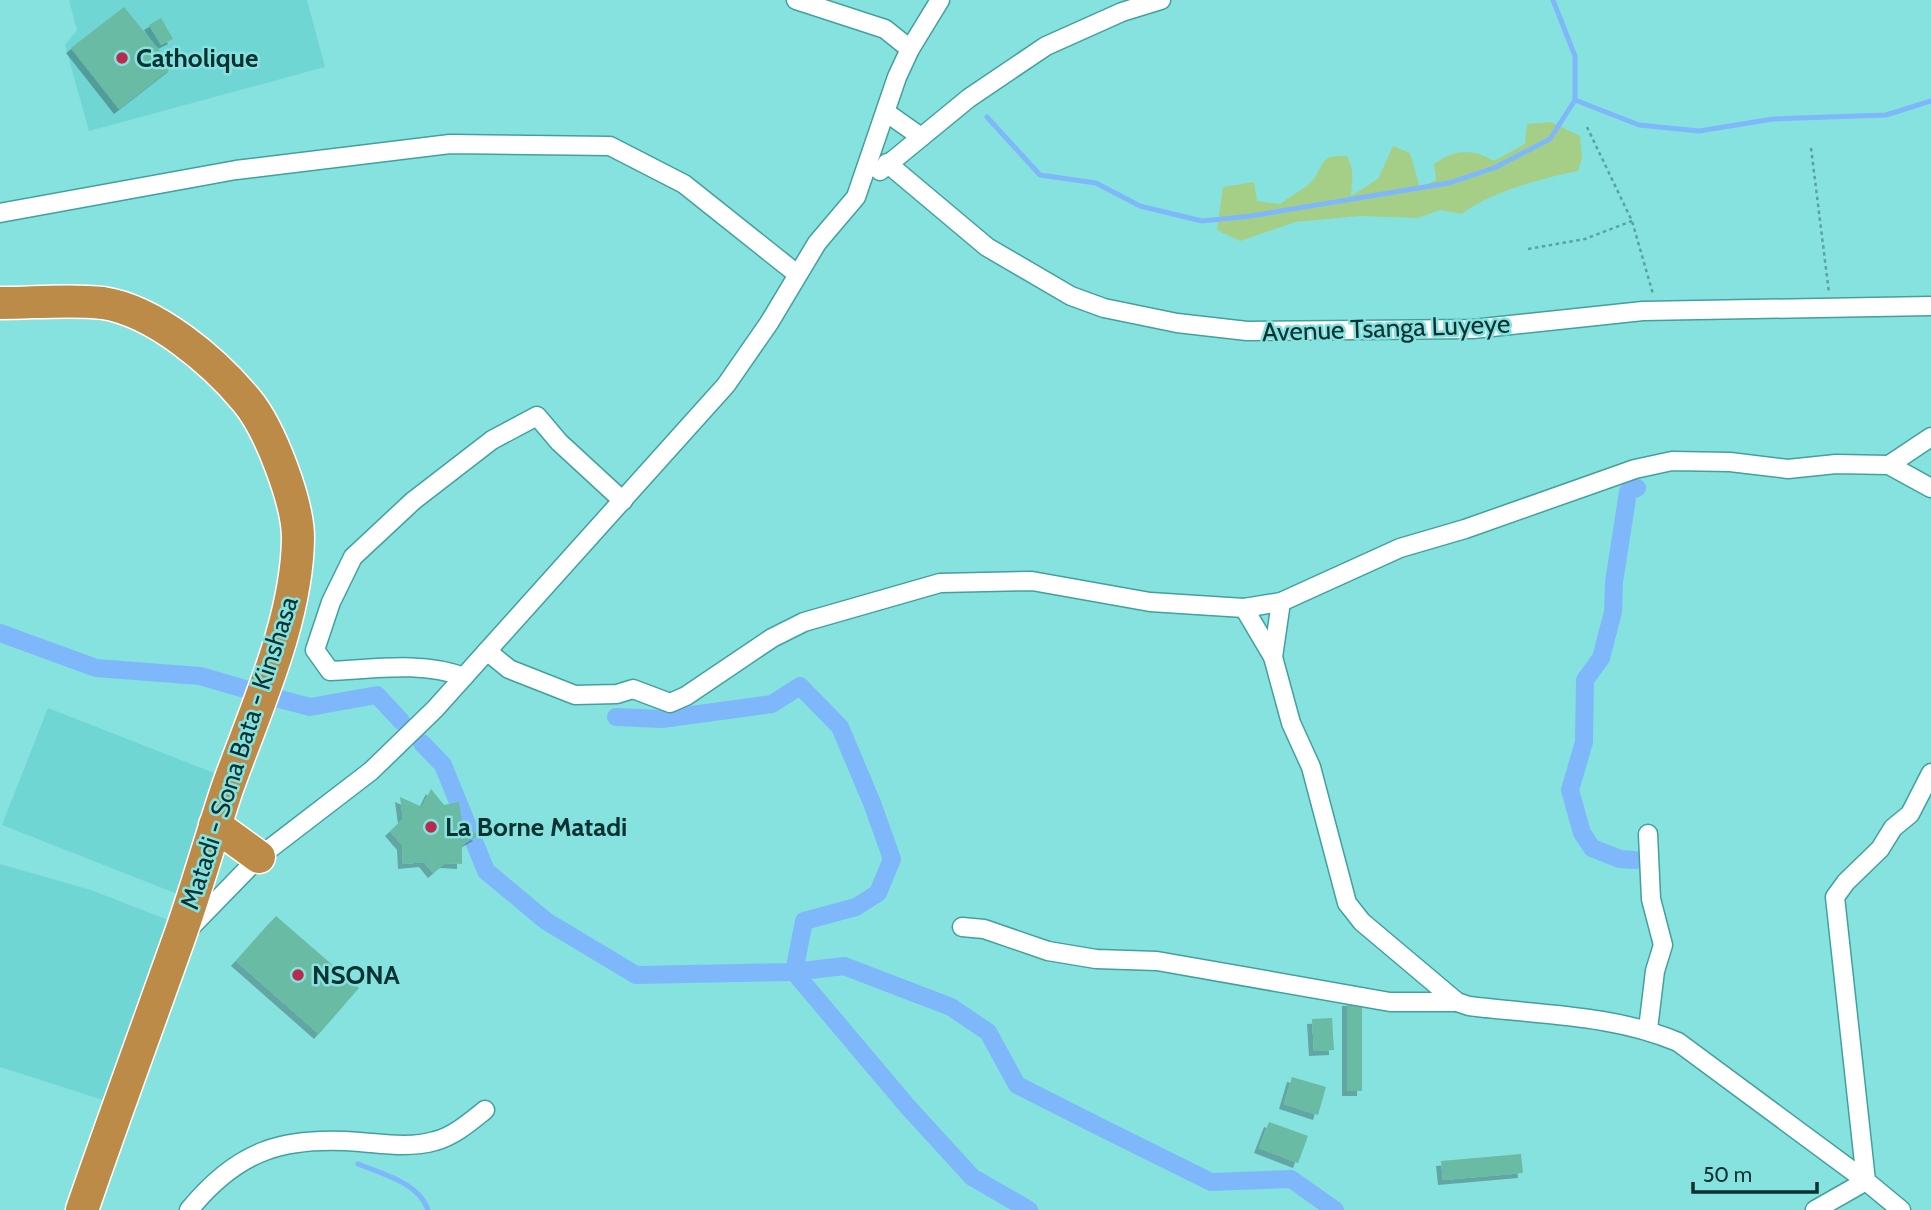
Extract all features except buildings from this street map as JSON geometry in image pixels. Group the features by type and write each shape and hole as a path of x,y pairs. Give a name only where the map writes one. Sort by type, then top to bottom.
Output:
{"highway":[{"name":"Matadi - Sona Bata - Kinshasa","path":"0,303 104,303 149,320 203,356 248,403 285,473 298,535 294,584 285,624 215,825 179,940 133,1059 82,1210"},
{"path":"215,825 259,857"}],"street":[{"path":"796,0 885,29 910,49"},
{"path":"856,197 887,113 897,77 910,49 940,0"},
{"path":"179,940 259,857 371,771 464,677 726,385 769,323 817,243 887,163 969,98 1046,46 1122,12 1161,0"},
{"path":"887,113 921,136"},
{"path":"0,213 236,170 450,144 610,146 684,184 797,274"},
{"name":"Avenue Tsanga Luyeye","path":"887,163 987,247 1071,296 1104,308 1177,323 1247,331 1473,329 1657,310 1931,306"},
{"path":"464,677 447,670 399,667 330,671 315,650 331,603 353,557 413,501 492,440 537,416 559,442 622,501"},
{"path":"1888,466 1931,437"},
{"path":"487,651 509,669 575,695 617,694 633,689 670,703 686,696 772,638 804,622 940,583 1032,581 1150,602 1244,608 1281,602 1400,548 1433,540 1635,469 1672,461 1730,462 1788,469 1836,464 1888,466 1931,488"},
{"path":"1273,657 1281,602"},
{"path":"1244,608 1273,657 1291,723 1311,767 1347,903 1362,922 1457,1002"},
{"path":"1866,1181 1835,897 1846,882 1880,849 1893,828 1910,814 1931,773"},
{"path":"1648,834 1651,899 1663,945 1655,971 1648,1030"},
{"path":"962,927 984,929 1048,951 1096,959 1157,961 1390,1002 1457,1002 1469,1006 1590,1018 1648,1030 1678,1042 1866,1181 1901,1210"},
{"path":"189,1210 215,1180 236,1163 267,1150 297,1142 324,1139 417,1146 456,1132 485,1110"},
{"path":"1815,1210 1866,1181"}],"path":[{"path":"1587,127 1632,221 1657,310"},
{"path":"1811,148 1830,306"},
{"path":"1528,249 1585,239 1632,221"}],"shaded area":[{"path":"69,0 307,0 325,67 89,131 65,45 77,30"},
{"path":"48,708 227,778 180,895 2,825"},
{"path":"0,864 91,890 168,920 160,962 103,1100 0,1067"}],"green space":[{"path":"1551,122 1580,136 1582,158 1578,171 1502,193 1462,214 1440,210 1418,218 1360,216 1295,222 1240,241 1217,230 1223,187 1254,182 1257,201 1280,204 1309,184 1330,157 1347,156 1352,171 1351,196 1378,179 1393,146 1410,153 1420,188 1436,180 1434,164 1449,155 1471,152 1494,161 1525,144 1527,124"}],"waterway":[{"path":"1553,0 1575,56 1575,100"},
{"path":"987,117 1040,175 1096,183 1140,206 1202,221 1251,216 1449,183 1494,168 1550,139 1575,100 1639,125 1699,131 1773,119 1886,115 1931,101"},
{"path":"1635,860 1620,859 1592,848 1582,833 1570,790 1584,742 1585,680 1601,658 1613,612 1614,582 1628,492 1637,488"},
{"path":"0,633 96,668 200,676 245,689"},
{"path":"616,717 662,719 772,704 800,686 840,727 892,859 878,893 856,907 804,921 794,972 908,1107 972,1177 1029,1210"},
{"path":"276,698 310,707 377,695 401,721"},
{"path":"422,743 443,765 486,871 546,921 636,975 794,972 844,966 951,1007 988,1032 1017,1085 1100,1127 1211,1182 1291,1179 1335,1210"},
{"path":"358,1164 408,1186 417,1193 428,1210"}],"place":[{"name":"Catholique","path":"122,58"},
{"name":"La Borne Matadi","path":"431,827"},
{"name":"NSONA","path":"298,975"}]}
